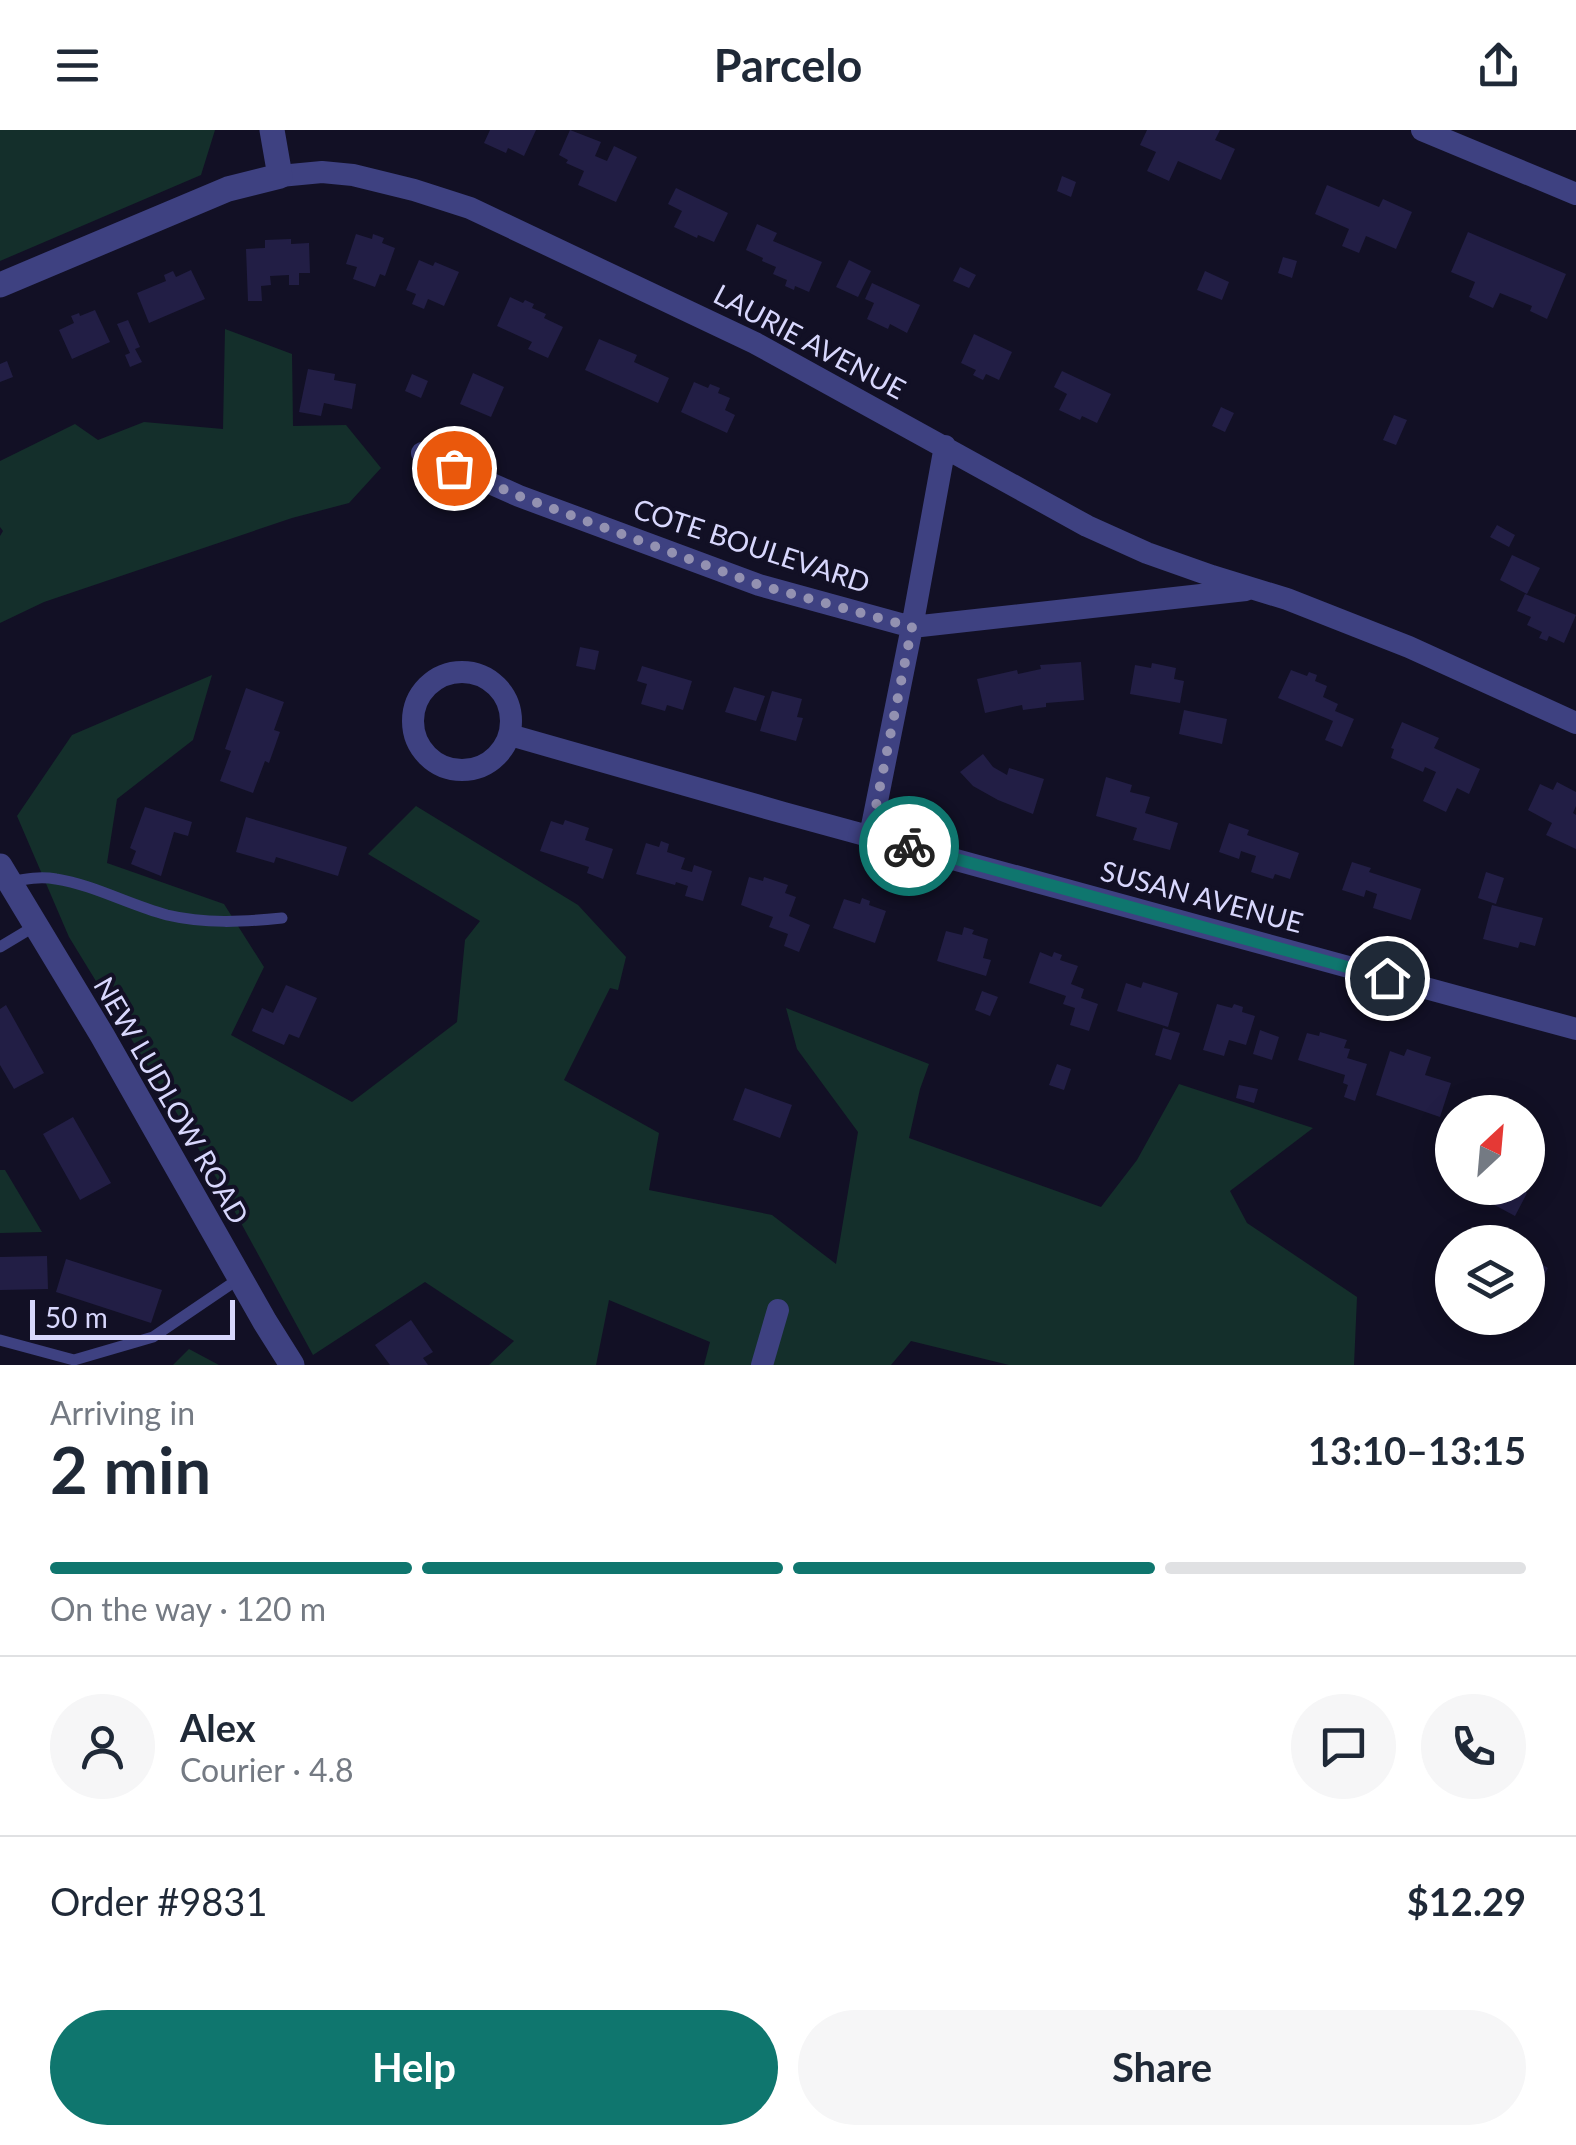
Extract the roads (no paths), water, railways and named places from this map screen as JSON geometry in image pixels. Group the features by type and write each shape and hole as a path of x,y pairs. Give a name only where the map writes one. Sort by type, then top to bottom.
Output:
{"street":[{"path":"272,130 280,176"},
{"path":"1422,130 1576,194"},
{"name":"LAURIE AVENUE","path":"0,285 228,189 280,176 322,172 353,175 414,190 470,208 755,343 1087,526 1147,553 1287,599 1409,647 1576,724"},
{"path":"870,836 945,446"},
{"name":"COTE BOULEVARD","path":"422,453 519,496 759,585 912,627 1255,590"},
{"path":"455,672 473,672 490,680 507,700 512,717 510,735 501,752 486,764 467,770 448,768 430,759 418,744 413,725 415,706 424,689 438,678 455,672"},
{"name":"SUSAN AVENUE","path":"510,735 1576,1029"},
{"name":"NEW LUDLOW ROAD","path":"5,874 292,1365"},
{"path":"762,1365 778,1310"}],"lane":[{"path":"5,874 53,878 170,916 205,922 282,918"},
{"path":"0,947 36,926"},
{"path":"0,1340 70,1363 152,1338 240,1278"}]}
